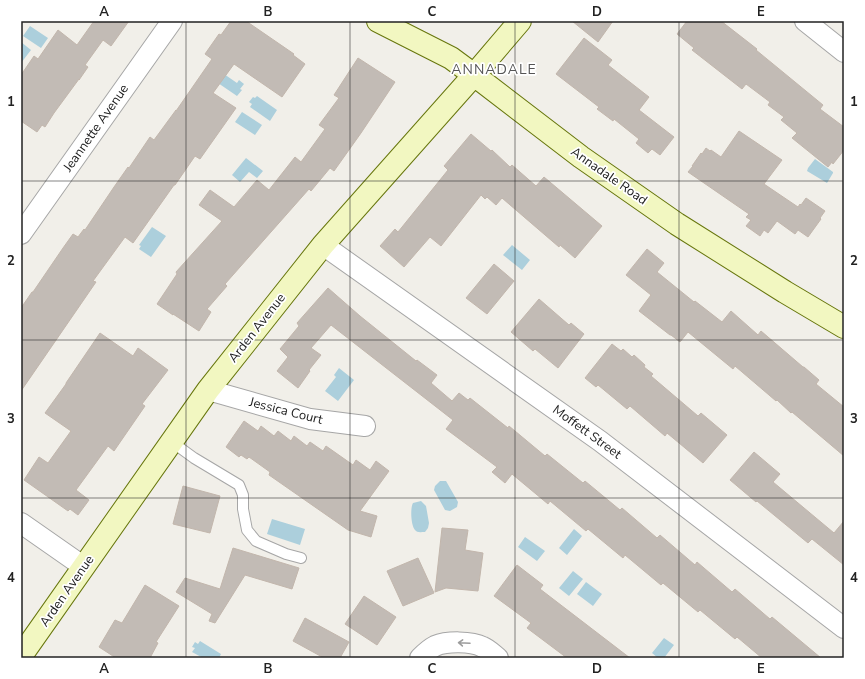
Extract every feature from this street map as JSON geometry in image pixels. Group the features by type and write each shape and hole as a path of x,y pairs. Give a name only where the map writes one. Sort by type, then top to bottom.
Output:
{"street":[{"name":"Jeannette Avenue","path":"21,234 172,21"},
{"name":"Annadale Road","path":"378,21 451,58 581,157 677,224 844,327"},
{"name":"Arden Avenue","path":"21,656 208,390 323,244 474,75 520,21"},
{"path":"805,21 844,52"},
{"name":"Moffett Street","path":"323,244 600,441 844,628"},
{"name":"Jessica Court","path":"208,390 310,419 365,426"},
{"path":"21,523 84,567"},
{"path":"420,658 436,646 458,642 482,646 498,658"}],"lane":[{"path":"172,442 194,458 239,485 243,495 243,509 247,530 256,541 286,554 301,558"}],"water":[{"path":"30,26 48,38 41,48 23,36"},
{"path":"21,42 31,50 21,63"},
{"path":"224,74 237,83 239,80 244,84 240,89 242,90 237,96 218,83"},
{"path":"257,96 277,110 270,121 250,107 252,104 249,102 253,97 255,98"},
{"path":"242,112 262,125 255,135 235,122"},
{"path":"246,158 263,171 257,178 249,172 240,182 232,175"},
{"path":"815,159 833,172 827,183 807,171"},
{"path":"152,227 166,236 151,257 139,249 141,246 139,245"},
{"path":"512,245 530,260 522,270 503,255"},
{"path":"339,368 354,380 338,401 325,391 336,377 334,375"},
{"path":"440,481 446,481 458,502 457,507 450,511 445,510 434,490 435,486"},
{"path":"421,501 426,506 429,523 425,532 416,531 412,521 411,509 413,503"},
{"path":"272,519 305,529 300,545 267,534"},
{"path":"574,529 582,536 567,555 559,548"},
{"path":"525,537 545,551 537,561 518,547"},
{"path":"573,571 583,579 569,596 559,588"},
{"path":"586,582 602,594 593,606 577,594"},
{"path":"664,638 674,645 664,658 658,658 652,653"},
{"path":"200,641 221,654 219,658 203,658 192,652 195,648 192,647 195,642 198,644"}],"building":[{"path":"94,21 129,21 111,46 103,40 85,65 88,67 79,80 45,127 42,125 37,132 21,121 21,75 34,56 38,59 58,30 77,45"},
{"path":"231,21 246,21 294,54 293,55 305,64 282,97 234,64 213,93 236,108 200,159 195,156 133,243 125,237 93,281 96,282 21,391 21,308 73,234 78,237 84,229 85,230 150,137 154,140 176,111 212,59 205,54 219,34 221,35"},
{"path":"572,21 613,21 598,42"},
{"path":"687,21 721,21 757,49 756,50 823,105 820,109 844,127 844,150 833,164 832,162 828,167 792,138 797,133 781,120 784,117 768,105 770,102 746,84 742,89 692,50 694,48 677,34"},
{"path":"584,38 612,60 608,65 649,97 639,110 674,137 660,155 652,149 648,153 636,143 639,139 614,119 613,121 597,109 599,107 556,74"},
{"path":"358,58 395,82 334,171 330,168 311,191 309,189 225,284 227,286 207,309 211,312 199,331 157,304 177,274 176,272 222,221 199,205 210,190 234,207 257,180 269,190 295,157 301,162 325,129 319,125 339,98 334,95"},
{"path":"739,131 782,160 764,184 798,207 806,198 825,211 808,237 798,230 795,234 777,221 768,233 764,230 760,236 746,226 751,220 746,217 749,214 688,172 706,148 721,157"},
{"path":"471,134 491,151 492,150 510,167 512,165 536,186 544,177 602,226 575,258 560,245 559,247 502,198 496,205 487,197 485,199 481,195 441,246 430,237 404,267 380,246 395,229 398,232 448,170 444,166"},
{"path":"647,249 664,263 657,272 694,302 695,301 722,322 731,311 758,335 761,331 819,380 816,384 844,407 844,456 735,366 733,369 688,332 680,342 639,311 651,295 626,275"},
{"path":"494,264 514,281 487,314 466,298"},
{"path":"328,288 416,361 417,360 437,375 431,383 452,401 459,393 468,400 470,398 508,428 509,426 545,456 547,454 583,483 585,481 620,510 622,508 657,538 660,535 695,565 697,562 732,592 735,589 770,619 772,617 821,658 762,658 737,637 735,639 700,610 698,612 663,583 661,585 625,555 623,558 588,529 586,531 550,501 548,504 512,474 505,483 492,472 497,467 446,429 453,420 331,325 311,348 321,355 309,370 310,371 298,388 277,371 288,357 280,349 299,326 297,323"},
{"path":"539,299 569,325 571,323 584,334 558,368 535,349 533,351 511,332"},
{"path":"100,333 133,356 138,348 168,370 142,404 145,406 114,451 108,446 76,490 89,500 78,515 70,509 68,511 24,480 39,457 48,463 71,431 45,413"},
{"path":"612,344 621,351 623,349 632,357 634,355 645,365 644,367 653,374 651,376 698,416 701,413 727,435 703,463 667,433 665,436 630,406 627,409 598,385 596,387 585,378"},
{"path":"244,421 258,431 261,426 274,436 278,431 291,441 294,436 307,446 310,442 323,451 326,446 353,465 356,460 370,470 376,461 389,471 360,511 377,516 371,537 348,530 269,475 270,472 249,457 247,459 241,455 239,457 226,447"},
{"path":"754,452 780,474 773,482 834,533 844,521 844,565 812,539 808,543 730,480"},
{"path":"183,486 220,496 210,533 173,524"},
{"path":"442,528 468,530 465,550 483,553 478,591 446,588 435,592"},
{"path":"233,548 299,568 292,589 245,575 215,623 209,621 212,614 176,592 185,578 220,589"},
{"path":"418,558 434,593 403,606 387,571"},
{"path":"517,565 543,585 540,589 630,658 567,658 527,628 531,623 494,596"},
{"path":"145,585 179,606 156,642 158,643 150,658 116,658 99,647 115,620 122,623"},
{"path":"364,596 396,617 377,645 345,624"},
{"path":"305,618 349,642 340,658 324,658 293,641"}],"district":[{"name":"ANNADALE","path":"494,69"}]}
